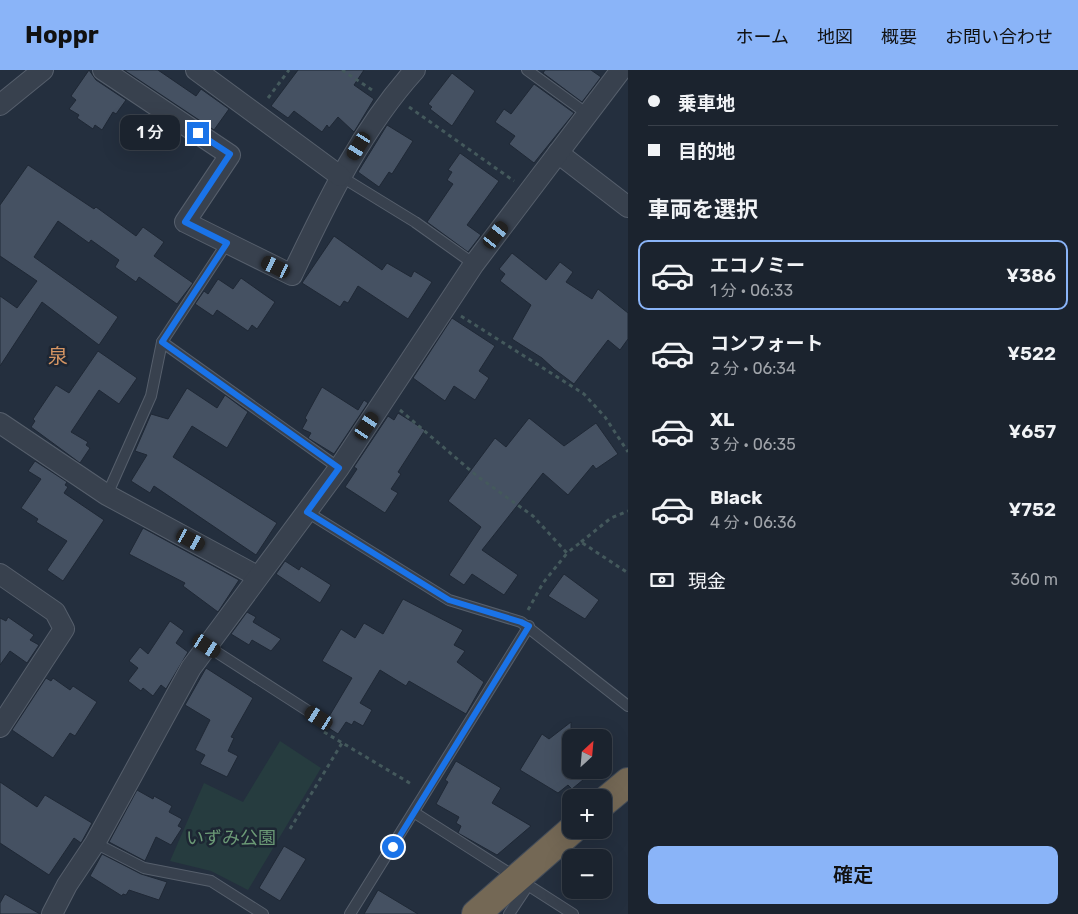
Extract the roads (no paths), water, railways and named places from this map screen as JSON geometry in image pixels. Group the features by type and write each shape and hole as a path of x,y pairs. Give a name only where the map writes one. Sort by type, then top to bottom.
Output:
{"highway":[{"path":"612,795 628,782"},
{"path":"476,914 522,882 563,839"}],"street":[{"path":"0,105 43,70"},
{"path":"103,70 230,154 185,222 292,275 340,176 388,100 415,70"},
{"path":"196,70 340,176"},
{"path":"52,914 67,885 96,843 191,668 257,576 339,468 474,264 586,113 621,70"},
{"path":"558,153 628,207"},
{"path":"0,423 107,495 257,576"},
{"path":"0,574 55,612 64,629 0,727"}],"lane":[{"path":"527,70 586,113"},
{"path":"340,176 415,222 474,264"},
{"path":"107,495 151,396 162,342 227,243"},
{"path":"162,342 339,468"},
{"path":"307,512 449,600 525,624 628,706"},
{"path":"350,914 415,814 525,624"},
{"path":"207,646 319,718"},
{"path":"415,814 573,914"},
{"path":"96,843 144,868 212,881 263,914"},
{"path":"509,914 522,882"}],"district":[{"name":"泉","path":"58,356"}],"park label":[{"name":"いずみ公園","path":"231,838"}]}
